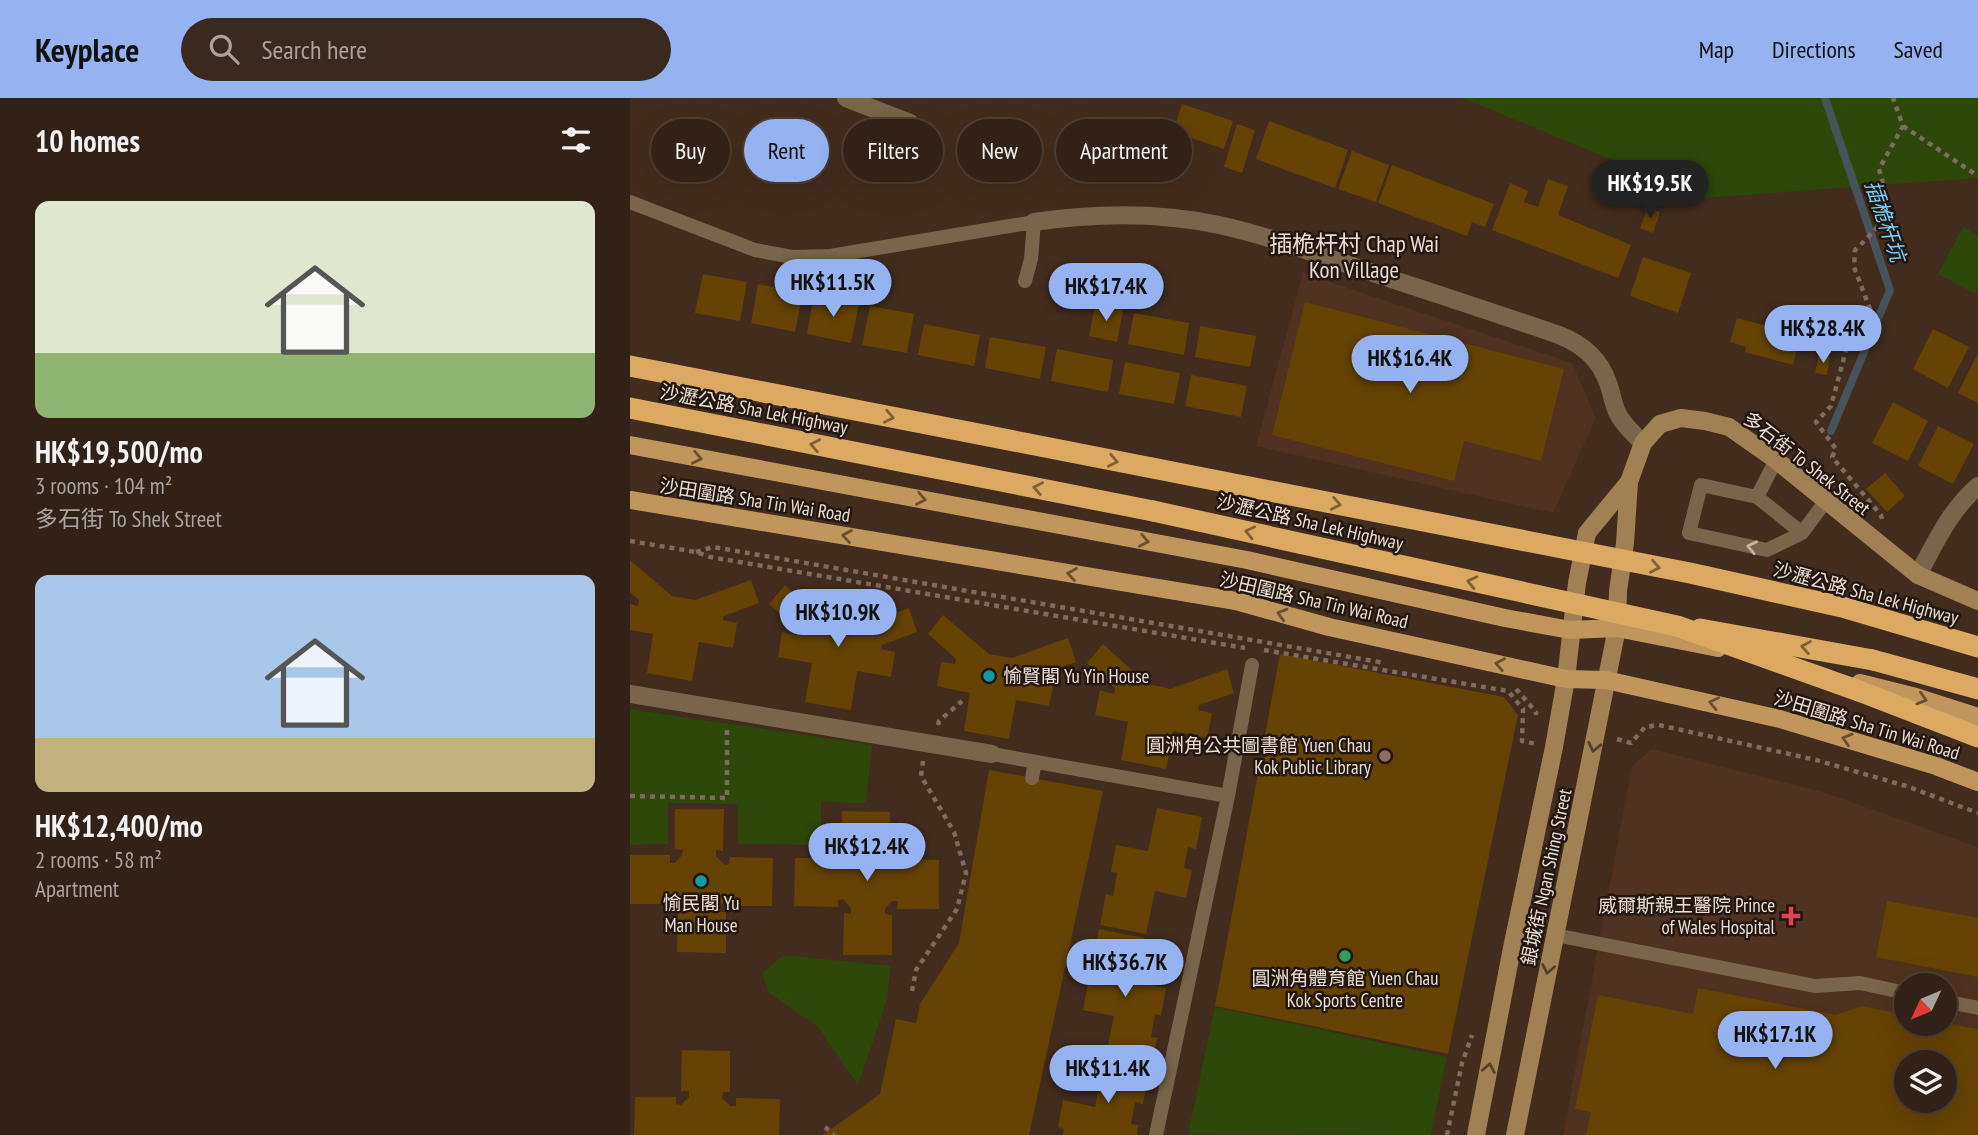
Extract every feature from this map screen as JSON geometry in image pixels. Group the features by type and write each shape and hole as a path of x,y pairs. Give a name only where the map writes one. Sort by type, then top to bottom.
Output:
{"highway":[{"name":"沙瀝公路 Sha Lek Highway","path":"630,366 1690,573 1842,607 1978,647"},
{"name":"沙瀝公路 Sha Lek Highway","path":"630,408 1153,511 1677,626 1873,660 1978,689"},
{"path":"1677,626 1825,678 1978,737"}],"main road":[{"name":"沙田圍路 Sha Tin Wai Road","path":"630,445 1247,560 1505,618 1570,630 1617,628 1752,655 1916,697 1978,717"},
{"name":"沙田圍路 Sha Tin Wai Road","path":"630,500 1236,601 1329,627 1566,678 1606,680 1780,719 1936,766 1978,782"}],"street":[{"path":"846,98 900,119"},
{"path":"1034,222 1127,215 1220,225 1576,342 1592,356 1608,382 1616,411 1623,423 1643,443 1629,482 1617,628"},
{"name":"多石街 To Shek Street","path":"1643,443 1660,424 1681,418 1729,427 1776,460 1918,575 1978,601"},
{"path":"1570,630 1587,533 1629,482"},
{"path":"1918,575 1955,510 1978,486"},
{"name":"銀城街 Ngan Shing Street","path":"1515,1135 1617,628"},
{"name":"銀城街 Ngan Shing Street","path":"1476,1135 1566,678 1570,630"},
{"path":"630,694 992,754"}],"lane":[{"path":"630,202 755,250 792,257 830,256 1034,222 1031,259 1025,281"},
{"path":"1757,497 1776,460"},
{"path":"1802,533 1757,497 1701,485 1689,533 1766,550 1802,533 1825,502"},
{"path":"1156,1135 1228,796 1252,665"},
{"path":"992,754 1228,796"},
{"path":"1032,778 1035,762"},
{"path":"1555,935 1815,986 1860,983 1894,990"},
{"path":"1957,1004 1978,1008"}],"path":[{"path":"1893,98 1903,126 1978,176"},
{"path":"1883,521 1881,514 1832,457 1836,449 1816,422 1831,406 1849,339 1870,309 1854,267 1855,250 1881,224 1887,196 1880,169 1903,126"},
{"path":"630,541 696,552 710,557 1508,691 1523,709 1522,741"},
{"path":"696,552 713,547"},
{"path":"912,991 916,970 957,909 966,873 954,832 921,776 924,753 933,744 939,721 962,701"},
{"path":"630,796 727,798 727,709"},
{"path":"1617,739 1630,743 1645,727 1659,725 1816,760 1906,786 1978,813"},
{"path":"825,1127 834,1135"}],"shaded area":[{"path":"1303,273 1572,363 1596,418 1553,513 1256,446"},
{"name":"威爾斯親王醫院 Prince of Wales Hospital","path":"1652,749 1823,792 1978,847 1978,1135 1563,1135 1632,766"}],"green space":[{"path":"1463,98 1978,98 1978,178 1704,198"},
{"path":"1963,227 1978,236 1978,288 1975,294 1938,274"},
{"path":"630,709 872,745 866,803 821,802 821,845 738,844 738,804 668,803 668,844 630,845"},
{"path":"784,955 891,966 886,1003 858,1085 818,1027 769,993 762,973"},
{"path":"1215,1007 1447,1057 1431,1135 1188,1134"}],"building":[{"path":"1182,104 1233,121 1224,149 1192,138 1192,119 1177,119"},
{"path":"1269,121 1348,150 1335,188 1256,159"},
{"path":"1237,124 1255,130 1242,173 1224,167"},
{"path":"1352,151 1389,165 1376,202 1338,189"},
{"path":"1392,165 1494,204 1485,227 1472,222 1467,236 1378,203"},
{"path":"1548,179 1568,186 1558,215 1631,245 1618,278 1492,230 1510,183 1528,191 1524,202 1538,207"},
{"path":"1648,207 1660,212 1653,233 1640,228"},
{"path":"1643,257 1691,273 1678,313 1630,296"},
{"path":"703,274 747,282 740,321 695,313"},
{"path":"758,284 803,293 795,332 751,323"},
{"path":"814,295 859,304 851,343 807,334"},
{"path":"1305,302 1564,369 1541,461 1464,441 1454,481 1272,435"},
{"path":"1095,305 1123,310 1117,342 1089,336"},
{"path":"870,306 914,314 907,353 862,345"},
{"path":"1134,313 1189,323 1184,355 1128,344"},
{"path":"1737,318 1801,335 1793,365 1745,352 1746,347 1730,342"},
{"path":"924,324 980,335 974,366 918,355"},
{"path":"1200,326 1256,336 1250,367 1195,357"},
{"path":"1933,329 1969,347 1948,388 1913,369"},
{"path":"990,337 1046,347 1040,379 985,368"},
{"path":"1057,349 1113,360 1108,392 1051,381"},
{"path":"1978,353 1978,403 1958,393"},
{"path":"1819,355 1830,357 1827,375 1815,373"},
{"path":"1125,362 1180,373 1174,404 1119,394"},
{"path":"1191,375 1247,386 1241,417 1185,406"},
{"path":"1893,402 1928,421 1908,461 1872,443"},
{"path":"1938,426 1974,444 1953,484 1918,466"},
{"path":"1885,473 1905,496 1887,512 1866,489"},
{"path":"630,560 672,596 695,600 751,580 759,603 724,616 723,620 737,623 733,648 699,642 692,681 647,673 653,634 630,630 630,604 638,606 639,600 630,592"},
{"path":"785,585 830,625 853,629 909,608 917,632 882,645 881,649 895,652 891,677 857,671 851,710 805,702 812,663 778,657 782,632 797,635 798,629 769,604"},
{"name":"愉賢閣 Yu Yin House","path":"943,615 989,654 1012,658 1068,638 1076,662 1040,674 1039,679 1054,681 1049,706 1016,700 1009,739 964,731 970,693 937,686 941,662 955,664 956,659 928,634"},
{"path":"1103,644 1147,684 1170,689 1227,669 1234,693 1199,705 1198,710 1212,713 1207,738 1174,731 1166,769 1121,760 1128,722 1095,715 1100,690 1114,694 1115,688 1087,663"},
{"path":"1280,654 1504,697 1518,715 1448,1054 1215,1006"},
{"path":"989,770 1103,791 1029,1135 823,1135 880,1094 896,1019 916,1023 920,1004 959,943"},
{"path":"1157,808 1202,817 1196,849 1188,847 1184,868 1192,870 1186,898 1155,891 1146,934 1100,925 1106,894 1113,896 1117,873 1111,872 1116,845 1148,851"},
{"name":"愉民閣 Yu Man House","path":"675,809 724,809 723,851 716,850 716,856 725,865 729,864 730,857 773,858 772,906 732,906 731,898 719,906 719,912 726,912 726,953 677,952 678,911 685,911 685,905 677,897 672,897 672,904 630,904 630,855 670,855 670,863 675,863 682,855 683,850 675,849"},
{"path":"842,811 890,812 889,853 882,853 883,859 891,867 896,867 896,859 939,860 939,909 897,909 898,901 892,901 885,909 885,914 892,915 892,955 843,955 844,913 851,914 851,908 843,899 838,900 838,907 794,906 795,858 836,858 836,865 841,865 849,858 849,852 841,852"},
{"path":"1887,901 1978,918 1978,977 1876,957"},
{"path":"1099,929 1144,938 1136,982 1166,988 1161,1016 1155,1014 1151,1037 1157,1038 1151,1069 1105,1059 1114,1016 1083,1010 1088,982 1096,984 1101,962 1093,960"},
{"path":"1698,988 1836,1015 1862,1006 1894,1013 1894,1036 1957,1036 1957,1025 1978,1029 1978,1135 1586,1135 1591,1112 1575,1109 1598,995 1693,1014"},
{"path":"682,1050 730,1051 730,1092 723,1092 722,1098 730,1106 736,1106 736,1098 780,1099 779,1135 634,1135 635,1097 676,1097 676,1104 681,1105 689,1097 689,1091 681,1091"},
{"path":"1104,1063 1149,1072 1143,1104 1135,1102 1131,1124 1138,1125 1137,1135 1063,1135 1064,1129 1058,1127 1063,1100 1095,1107"}],"waterway":[{"name":"插桅杆坑","path":"1825,98 1890,290 1831,431"}],"place":[{"name":"愉賢閣 Yu Yin House","path":"989,676"},
{"name":"圓洲角公共圖書館 Yuen Chau Kok Public Library","path":"1385,756"},
{"name":"愉民閣 Yu Man House","path":"701,881"},
{"name":"威爾斯親王醫院 Prince of Wales Hospital","path":"1791,916"},
{"name":"圓洲角體育館 Yuen Chau Kok Sports Centre","path":"1345,956"}],"district":[{"name":"插桅杆村 Chap Wai Kon Village","path":"1354,257"}]}
